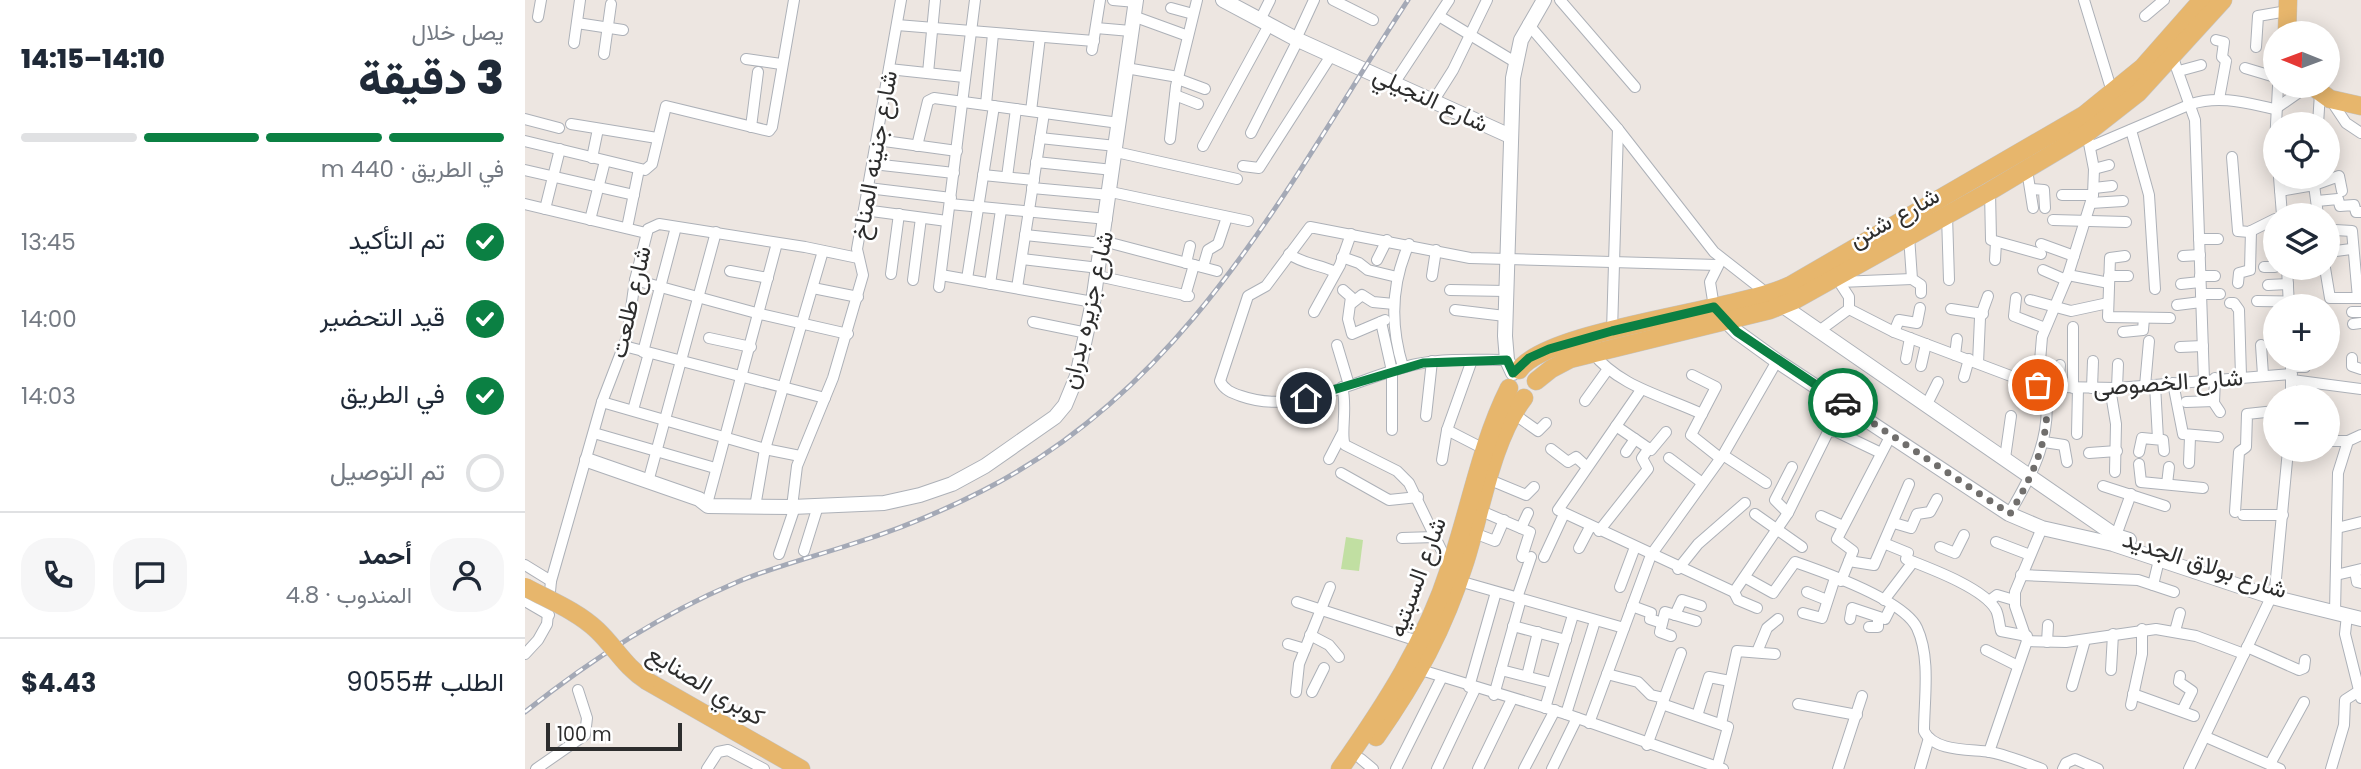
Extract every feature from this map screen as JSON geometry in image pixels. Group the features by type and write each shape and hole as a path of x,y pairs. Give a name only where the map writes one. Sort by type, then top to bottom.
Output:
{"main road":[{"name":"شارع شنن","path":"1776,300 2048,147 2143,67 2203,0"},
{"name":"شارع شنن","path":"1537,381 1558,365 1592,352 1838,280 1889,238 1909,236 2027,170 2048,147 2089,140 2130,100 2176,65 2223,0"},
{"path":"2338,98 2361,106"},
{"name":"شارع شنن","path":"1512,373 1535,354 1612,331 1719,314"},
{"path":"1524,398 1517,397 1512,373 1530,372 1537,381"},
{"name":"شارع السبتيه","path":"1363,766 1421,670 1454,575 1486,450 1512,373"},
{"name":"شارع السبتيه","path":"1341,769 1404,675 1474,533 1514,414 1524,398 1534,392 1537,381"},
{"name":"كوبري الصنايع","path":"525,587 587,621 604,637 626,666 647,681 801,769"}],"street":[{"path":"538,17 541,0"},
{"path":"574,43 580,0"},
{"path":"525,141 640,169 652,164 663,109 669,105 765,131 771,129 794,0"},
{"name":"شارع جنينه المناخ","path":"779,554 794,507 800,456 848,334 864,270 857,249 901,0"},
{"path":"928,73 935,0"},
{"path":"975,0 940,281 967,279 1093,302"},
{"path":"897,25 1040,37 1093,45 1100,0"},
{"path":"1113,0 1188,36"},
{"path":"1170,139 1178,78 1197,0"},
{"name":"شارع النجيلي","path":"1223,0 1297,39 1510,136"},
{"path":"1203,146 1265,22 1270,0"},
{"path":"1251,133 1314,0"},
{"path":"1333,0 1373,20"},
{"path":"1395,82 1449,0"},
{"path":"1434,100 1453,70 1487,0"},
{"name":"شارع السبتيه","path":"1512,373 1505,316 1515,62 1528,24 1544,0"},
{"path":"1560,0 1635,87"},
{"path":"2084,0 2113,95"},
{"path":"2145,16 2164,0"},
{"path":"604,54 611,4"},
{"path":"2256,47 2258,16 2288,5"},
{"path":"1171,8 1193,14"},
{"path":"1096,28 1134,12"},
{"name":"شارع جزيره بدران","path":"587,460 707,505 794,507 904,500 937,490 985,466 1043,428 1065,405 1077,376 1087,333 1107,219 1134,12"},
{"path":"1439,16 1515,62"},
{"path":"577,23 623,30"},
{"path":"1528,24 1618,129 1720,263 1776,300"},
{"path":"967,279 983,174 993,34"},
{"path":"1031,111 1040,37"},
{"path":"2216,40 2224,43 2222,57 2226,61 2219,99"},
{"path":"1243,166 1259,167 1332,54"},
{"path":"746,60 781,64"},
{"path":"2201,65 2176,65 2191,103 2203,346 2214,401 2220,412"},
{"path":"1126,68 1178,78 1205,89"},
{"path":"2245,68 2263,73"},
{"path":"889,69 964,77"},
{"path":"751,127 758,72"},
{"path":"1175,95 1198,104"},
{"path":"2275,112 2276,98"},
{"path":"2010,514 2032,476 2044,442 2047,414 2041,386 2045,328 2067,277 2093,196 2094,169 2089,140 2131,131 2191,103 2219,99 2275,108 2300,98"},
{"path":"2324,98 2346,122 2361,133"},
{"path":"917,146 930,99 1119,123"},
{"path":"1007,177 1016,109"},
{"path":"1017,288 1044,113"},
{"path":"525,119 559,128"},
{"path":"571,124 657,138"},
{"path":"592,158 598,129"},
{"path":"1612,331 1618,129"},
{"path":"2131,131 2149,195 2155,289"},
{"path":"1040,138 1116,149 1237,179"},
{"path":"877,140 957,151"},
{"path":"545,209 560,149"},
{"path":"2232,157 2238,229 2242,233 2263,225"},
{"path":"590,220 605,161"},
{"path":"1036,162 1113,170"},
{"path":"873,163 954,173"},
{"path":"2094,169 2109,165"},
{"path":"627,229 640,169"},
{"path":"525,170 634,195"},
{"path":"2027,170 2033,208"},
{"path":"983,174 1033,184 1110,193 1248,221"},
{"path":"2340,182 2342,191"},
{"path":"2093,196 2112,186"},
{"path":"868,188 1001,210 1107,219"},
{"path":"2032,189 2044,190 2045,208"},
{"path":"2282,203 2280,191 2291,189"},
{"path":"2314,189 2317,201 2338,199 2340,206 2354,205 2356,212 2361,212"},
{"path":"1990,191 1996,235 1994,260"},
{"path":"2062,195 2123,201"},
{"path":"525,204 646,233"},
{"path":"864,210 947,221"},
{"path":"990,284 1001,210"},
{"path":"891,274 899,214"},
{"path":"1947,215 1949,280"},
{"path":"1194,265 1208,250 1217,246 1227,217"},
{"path":"913,279 921,218"},
{"path":"2053,220 2085,223 2126,222"},
{"name":"شارع طلعت","path":"549,615 551,581 602,402 624,346 646,233 655,225 676,227 858,258"},
{"path":"633,410 676,227"},
{"path":"1512,373 1472,360 1432,361 1291,401 1275,402 1237,394 1223,388 1220,382 1248,296 1266,286 1307,229 1314,227 1470,258 1720,263"},
{"path":"2327,280 2330,298 2359,298 2351,250 2351,231 2340,230"},
{"path":"2238,283 2239,273 2250,269 2251,231"},
{"path":"647,482 716,232"},
{"path":"1314,312 1351,234"},
{"path":"1025,235 1103,242 1217,271"},
{"path":"1996,235 2074,256"},
{"path":"1909,236 1912,279"},
{"path":"2199,239 2218,239"},
{"path":"1377,260 1387,240"},
{"path":"707,505 777,243"},
{"path":"1392,430 1397,369 1394,310 1397,277 1409,244"},
{"path":"1022,259 1098,272 1187,296 1194,265 1190,246"},
{"path":"1432,276 1436,250"},
{"path":"2340,251 2351,250"},
{"path":"755,507 765,449 823,251"},
{"path":"1289,254 1304,264 1316,264 1335,272"},
{"path":"2183,256 2200,255"},
{"path":"2125,256 2110,258 2109,318 2170,318"},
{"path":"1342,257 1359,263 1368,270 1397,277"},
{"path":"1720,263 1710,282 1719,314 1777,361 2010,514 2042,528 2115,540 2131,494"},
{"path":"2043,270 2067,277 2109,280 2127,276"},
{"path":"730,271 768,278"},
{"path":"2181,284 2215,276"},
{"path":"1838,280 1912,279 1921,285 1921,293"},
{"path":"635,280 760,314 848,334"},
{"path":"1819,331 1849,309 1849,298 1838,280"},
{"path":"2288,280 2288,294"},
{"path":"2267,285 2288,284"},
{"path":"813,288 858,297"},
{"path":"1450,290 1506,291"},
{"path":"2177,305 2220,294"},
{"path":"1362,295 1394,310 1381,322 1350,333 1345,298 1362,295"},
{"path":"1964,377 1973,361 1988,296"},
{"path":"2016,298 2014,316 2045,328"},
{"name":"شارع بولاق الجديد","path":"1776,300 2032,476 2115,540 2159,560 2273,593 2345,612 2361,610"},
{"path":"2030,300 2071,311 2108,303"},
{"path":"2257,301 2263,302"},
{"path":"2229,303 2234,303 2239,310 2241,376"},
{"path":"1894,332 1899,320 1917,323 1920,308"},
{"name":"شارع الخصوصى","path":"1849,309 1894,332 2041,386 2113,388 2260,376 2286,371"},
{"path":"1951,309 1983,314"},
{"path":"1455,310 1505,316"},
{"path":"2123,332 2143,330 2144,318"},
{"path":"1034,322 1087,333"},
{"path":"1381,322 1397,369"},
{"path":"2073,327 2077,434"},
{"path":"709,338 751,347"},
{"path":"1906,359 1910,338"},
{"path":"1955,355 1957,339"},
{"path":"2149,341 2150,385 2157,439"},
{"path":"1921,366 1926,344"},
{"path":"1329,459 1342,434 1346,407 1337,345"},
{"path":"2258,388 2261,345"},
{"path":"624,346 825,398"},
{"path":"2180,347 2203,346"},
{"path":"1592,352 1608,369 1641,390 1702,414"},
{"path":"2353,358 2352,366 2361,369"},
{"path":"1442,460 1447,430 1472,360"},
{"path":"1426,416 1433,400 1432,361"},
{"path":"1590,723 1651,555 1721,456 1777,361"},
{"path":"2092,388 2093,361"},
{"path":"2115,472 2117,451 2113,388 2118,364"},
{"path":"2059,387 2060,365"},
{"path":"1585,401 1608,369"},
{"name":"شارع الخصوصى","path":"2295,371 2361,388"},
{"path":"1692,375 1716,387 1692,436 1766,483"},
{"path":"1927,404 1938,382"},
{"path":"2173,383 2181,431 2190,437 2218,437"},
{"path":"1544,557 1561,512 1587,467 1641,390"},
{"path":"2186,402 2214,401"},
{"path":"602,402 765,449 800,456"},
{"path":"2263,412 2247,414 2246,446 2239,452 2239,513 2283,515"},
{"path":"1514,414 1538,431 1546,423"},
{"path":"2005,458 2011,416"},
{"path":"1616,426 1653,449 1666,432"},
{"path":"1447,430 1486,450"},
{"path":"1736,591 1788,513 1828,432 1835,431 1881,453"},
{"path":"594,433 715,468"},
{"path":"1342,434 1349,448 1397,471 1418,497 1454,575 1496,592 1624,628"},
{"path":"1803,613 1820,619 1827,600 1849,561 1852,550 1837,541 1891,435"},
{"path":"2340,441 2348,441 2361,435"},
{"path":"2189,463 2190,437"},
{"path":"1626,452 1635,439"},
{"path":"2159,452 2164,441 2141,439 2139,481 2203,488"},
{"path":"2331,769 2344,725 2345,700 2360,691 2356,659 2345,634 2345,612 2336,575 2338,472 2348,441"},
{"path":"2044,442 2064,445 2067,462"},
{"path":"1579,548 1648,469 1643,458 1649,448"},
{"path":"1551,449 1568,462 1576,457 1587,467"},
{"path":"2089,453 2117,451"},
{"path":"1669,458 1701,482"},
{"path":"2189,769 2273,593 2287,462"},
{"path":"1788,513 1775,500 1792,467"},
{"path":"2167,484 2169,467"},
{"path":"1341,473 1389,500 1418,497"},
{"path":"1490,480 1526,495 1534,486"},
{"path":"2150,500 2154,483"},
{"path":"1849,561 1873,566 1886,544 1909,484"},
{"path":"2103,486 2165,506"},
{"path":"1894,523 1911,528 1917,513 1930,512 1937,499"},
{"path":"1678,569 1697,544 1745,503"},
{"path":"784,541 805,548 818,506"},
{"path":"1481,510 1532,534 1513,626 1494,695"},
{"path":"1561,512 1678,569 1736,591"},
{"path":"1521,528 1528,513"},
{"path":"1755,514 1802,547"},
{"path":"1821,516 1843,526"},
{"path":"1474,533 1495,541 1504,520"},
{"path":"2337,528 2361,523"},
{"path":"1989,752 2027,638 2014,600 2021,576 2042,528"},
{"path":"1930,568 1941,544 1955,553 1964,535"},
{"path":"1402,538 1435,537"},
{"name":"شارع بولاق الجديد","path":"2115,540 2273,593"},
{"path":"1996,542 2030,555"},
{"path":"1886,544 1908,553 1906,559 1930,568 1989,601 1997,611 2001,631 2047,642 2085,640 2142,629 2175,631 2299,670 2304,668 2305,660"},
{"path":"1620,587 1636,547"},
{"path":"2153,585 2159,560"},
{"path":"1746,578 1773,593 1795,562 1888,602 1919,630 1924,664 1924,731 1929,738 1961,750 1989,752 2042,769"},
{"path":"1850,619 1852,608 1885,618 1888,602 1913,562"},
{"path":"525,565 551,581"},
{"path":"2336,575 2358,570 2357,582 2361,583"},
{"path":"2021,576 2138,580 2174,592"},
{"path":"1296,692 1296,679 1306,640 1330,587"},
{"path":"1736,591 1738,600 1757,608"},
{"path":"1437,769 1472,688 1496,592"},
{"path":"1807,592 1827,600"},
{"path":"1989,601 1997,595 2014,600"},
{"path":"1675,615 1682,600 1701,606"},
{"path":"525,601 549,615 543,633 525,653"},
{"path":"1297,603 1321,608 1420,642"},
{"path":"1632,606 1651,613 1650,620 1662,623"},
{"path":"1671,636 1660,633 1665,612 1696,621"},
{"path":"2175,631 2180,613"},
{"path":"1555,711 1552,683 1573,615"},
{"path":"1869,627 1878,627 1878,617"},
{"path":"1756,652 1767,628 1778,619"},
{"path":"1524,769 1555,711 1595,621"},
{"path":"2047,642 2048,625"},
{"path":"1513,626 1566,640"},
{"path":"2142,629 2141,654 2132,699 2194,716"},
{"path":"1527,677 1538,632"},
{"path":"2111,670 2113,634"},
{"path":"1288,644 1306,640 1329,645 1339,657"},
{"path":"2072,686 2085,640"},
{"path":"1986,650 2018,666"},
{"path":"1721,724 1737,651 1775,654"},
{"path":"1647,745 1681,653"},
{"path":"1296,679 1314,687 1324,668"},
{"path":"1421,670 1494,695 1577,718 1716,768 1729,729 1651,695 1637,682 1607,674"},
{"path":"1501,670 1552,683"},
{"path":"2180,676 2179,682 2192,691 2182,711"},
{"path":"1697,716 1709,677 1730,681"},
{"path":"1396,769 1441,678"},
{"path":"536,769 585,735 587,718 578,690"},
{"path":"1838,769 1862,696"},
{"path":"1478,769 1511,699"},
{"path":"2206,737 2275,766 2304,702"},
{"path":"1798,704 1857,715"},
{"path":"1552,769 1577,718"},
{"path":"1920,769 1929,738"},
{"path":"706,769 714,756 728,750 762,768"},
{"path":"734,769 741,757"},
{"path":"2063,769 2066,763 2075,759 2098,769"}],"green space":[{"path":"1346,537 1363,540 1359,571 1341,569"}],"railway":[{"path":"525,712 625,640 707,596 763,572 902,527 982,491 1055,447 1119,396 1176,338 1227,276 1275,209 1408,0"}],"way so far":[{"path":"1843,403 2010,514 2032,476 2044,442 2047,399 2045,386 2038,385"}],"route":[{"path":"1306,398 1403,367 1432,361 1507,360 1513,373 1535,354 1549,349 1714,307 1737,332 1843,403"}]}
